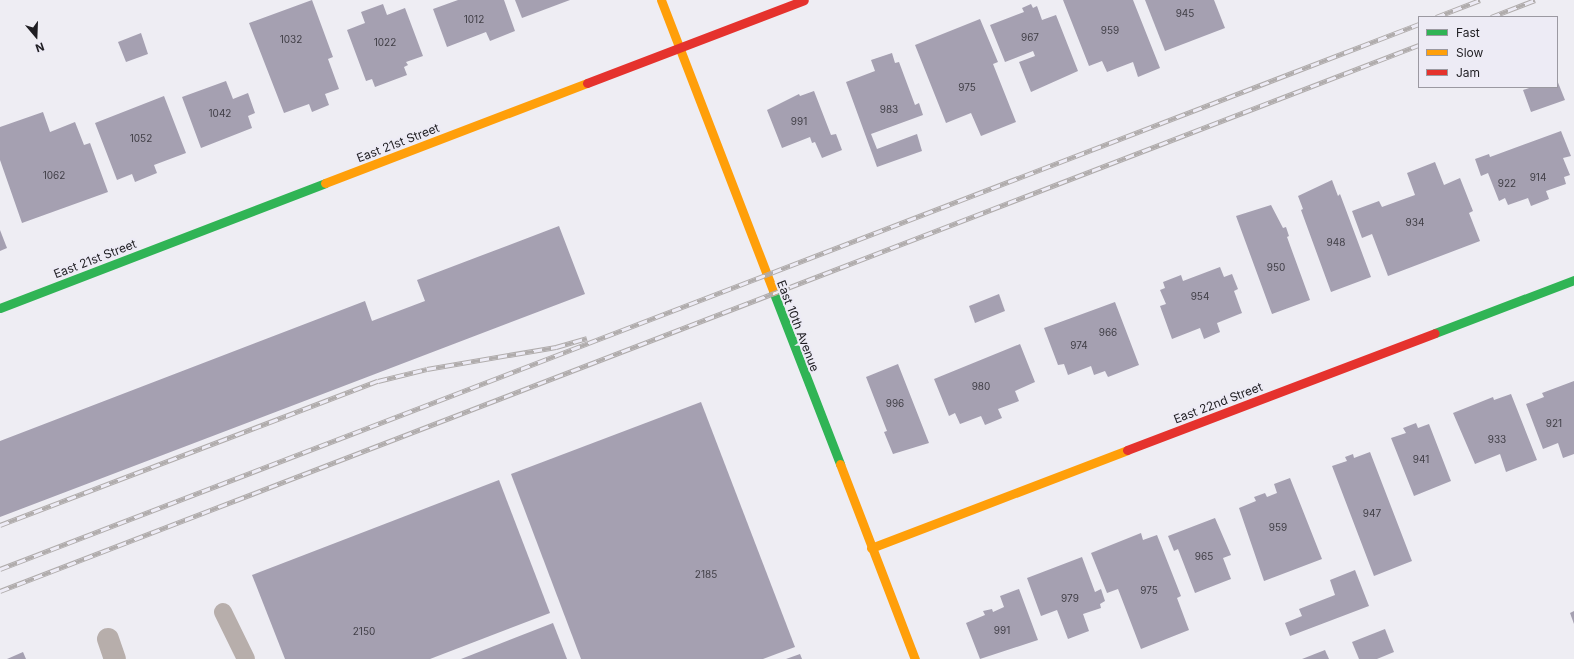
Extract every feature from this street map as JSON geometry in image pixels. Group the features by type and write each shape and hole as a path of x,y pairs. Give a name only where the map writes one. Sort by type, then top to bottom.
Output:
{"street":[{"name":"East 10th Avenue","path":"661,0 915,659"},
{"name":"East 21st Street","path":"0,308 804,0"},
{"name":"East 22nd Street","path":"871,548 1574,280"}],"lane":[{"path":"223,612 246,659"}],"building":[{"path":"312,0 333,57 328,59 339,89 325,94 329,105 312,112 309,104 284,113 249,23"},
{"path":"458,0 504,0 515,31 490,41 486,32 447,47 433,9"},
{"path":"515,0 570,0 522,18"},
{"path":"1063,0 1133,0 1160,68 1138,77 1133,62 1107,72 1102,61 1089,66"},
{"path":"1145,0 1214,0 1225,28 1165,51"},
{"path":"383,4 387,15 405,8 423,56 406,62 408,65 404,67 407,75 375,87 372,79 366,81 347,30 365,23 361,12"},
{"path":"1031,4 1033,8 1037,6 1042,20 1056,15 1078,71 1031,92 1019,62 1035,56 1033,51 1005,62 990,25 1024,12 1022,8"},
{"path":"980,19 998,62 993,64 1016,122 981,136 971,113 946,123 915,45"},
{"path":"141,33 148,54 126,62 118,42"},
{"path":"892,53 895,63 899,62 915,105 919,103 923,115 871,134 877,149 917,134 922,151 877,167 846,82 875,71 871,60"},
{"path":"226,81 233,99 248,93 255,113 248,116 252,128 201,148 182,97"},
{"path":"1558,82 1565,100 1531,112 1523,90 1529,88 1558,88"},
{"path":"814,91 831,135 836,134 842,150 822,158 815,142 812,143 810,137 782,148 767,110 799,94 800,96"},
{"path":"164,96 186,153 154,165 157,173 135,182 132,174 117,180 95,123"},
{"path":"43,112 50,132 75,122 84,145 90,143 108,192 22,223 0,160 0,127"},
{"path":"1561,131 1571,156 1563,158 1570,175 1564,177 1566,184 1546,191 1549,199 1531,206 1528,198 1508,205 1505,198 1499,201 1488,173 1481,176 1475,159 1489,154 1490,157"},
{"path":"1435,162 1444,185 1460,178 1473,211 1469,213 1480,241 1388,276 1372,234 1362,238 1352,211 1379,201 1382,207 1415,195 1407,173"},
{"path":"1332,180 1338,196 1340,194 1371,277 1331,292 1301,210 1303,209 1298,196"},
{"path":"1271,205 1283,228 1286,227 1289,236 1287,237 1310,300 1272,314 1236,216"},
{"path":"559,226 585,294 0,517 0,441 365,301 372,321 425,301 417,280"},
{"path":"0,230 7,248 0,251"},
{"path":"1220,267 1224,277 1232,274 1238,289 1234,291 1242,313 1217,323 1220,332 1204,339 1200,328 1172,339 1160,306 1166,304 1160,290 1165,288 1163,282 1181,275 1183,281"},
{"path":"999,294 1005,311 975,323 969,306"},
{"path":"1115,302 1139,365 1108,377 1105,371 1094,375 1091,366 1068,375 1064,364 1058,365 1044,328"},
{"path":"1020,344 1035,382 1015,391 1019,401 998,409 1002,418 985,425 981,416 960,424 955,413 949,416 934,379"},
{"path":"898,364 929,443 893,454 884,432 887,431 866,377"},
{"path":"1574,381 1574,454 1563,458 1558,443 1543,449 1526,404 1544,397 1542,393"},
{"path":"1511,394 1537,460 1506,472 1500,454 1475,464 1453,413 1493,397 1494,400"},
{"path":"701,402 795,647 763,659 581,659 511,474"},
{"path":"1416,423 1418,428 1429,424 1451,481 1414,496 1391,438 1406,433 1403,428"},
{"path":"1370,452 1412,561 1374,576 1332,466 1347,461 1345,457 1353,454 1354,458"},
{"path":"1290,478 1322,559 1264,581 1239,508 1256,501 1254,497 1265,493 1267,497 1277,493 1274,484"},
{"path":"499,480 550,613 430,659 285,659 252,575"},
{"path":"1215,518 1231,555 1223,558 1231,579 1195,593 1178,549 1174,551 1168,536"},
{"path":"1141,533 1143,540 1157,535 1181,596 1177,598 1189,630 1141,649 1118,589 1107,593 1091,553"},
{"path":"1082,557 1095,592 1101,589 1105,601 1100,604 1101,608 1083,614 1089,631 1068,639 1057,610 1041,616 1027,578"},
{"path":"1355,570 1369,606 1290,636 1285,623 1302,616 1299,609 1335,595 1330,580"},
{"path":"1019,589 1038,640 980,659 966,623 985,615 983,611 992,609 993,612 1004,607 1000,596"},
{"path":"1574,611 1574,624 1570,613"},
{"path":"553,623 567,659 461,659"},
{"path":"1385,629 1394,652 1377,659 1359,659 1352,642"},
{"path":"1325,650 1329,659 1302,659"},
{"path":"23,652 26,659 7,659"},
{"path":"800,654 802,659 786,659"}],"railway":[{"path":"1439,16 1480,0"},
{"path":"1494,16 1535,0"},
{"path":"0,569 1418,24"},
{"path":"0,591 1418,45"},
{"path":"0,525 378,381 427,369 556,347 587,338"}],"traffic: fast":[{"path":"0,308 325,183"},
{"path":"1435,333 1574,280"},
{"path":"773,291 840,464"}],"traffic: slow":[{"path":"661,0 773,291"},
{"path":"325,183 587,83"},
{"path":"871,548 1127,450"},
{"path":"840,464 915,659"}],"traffic: jam":[{"path":"587,83 804,0"},
{"path":"1127,450 1435,333"}]}
